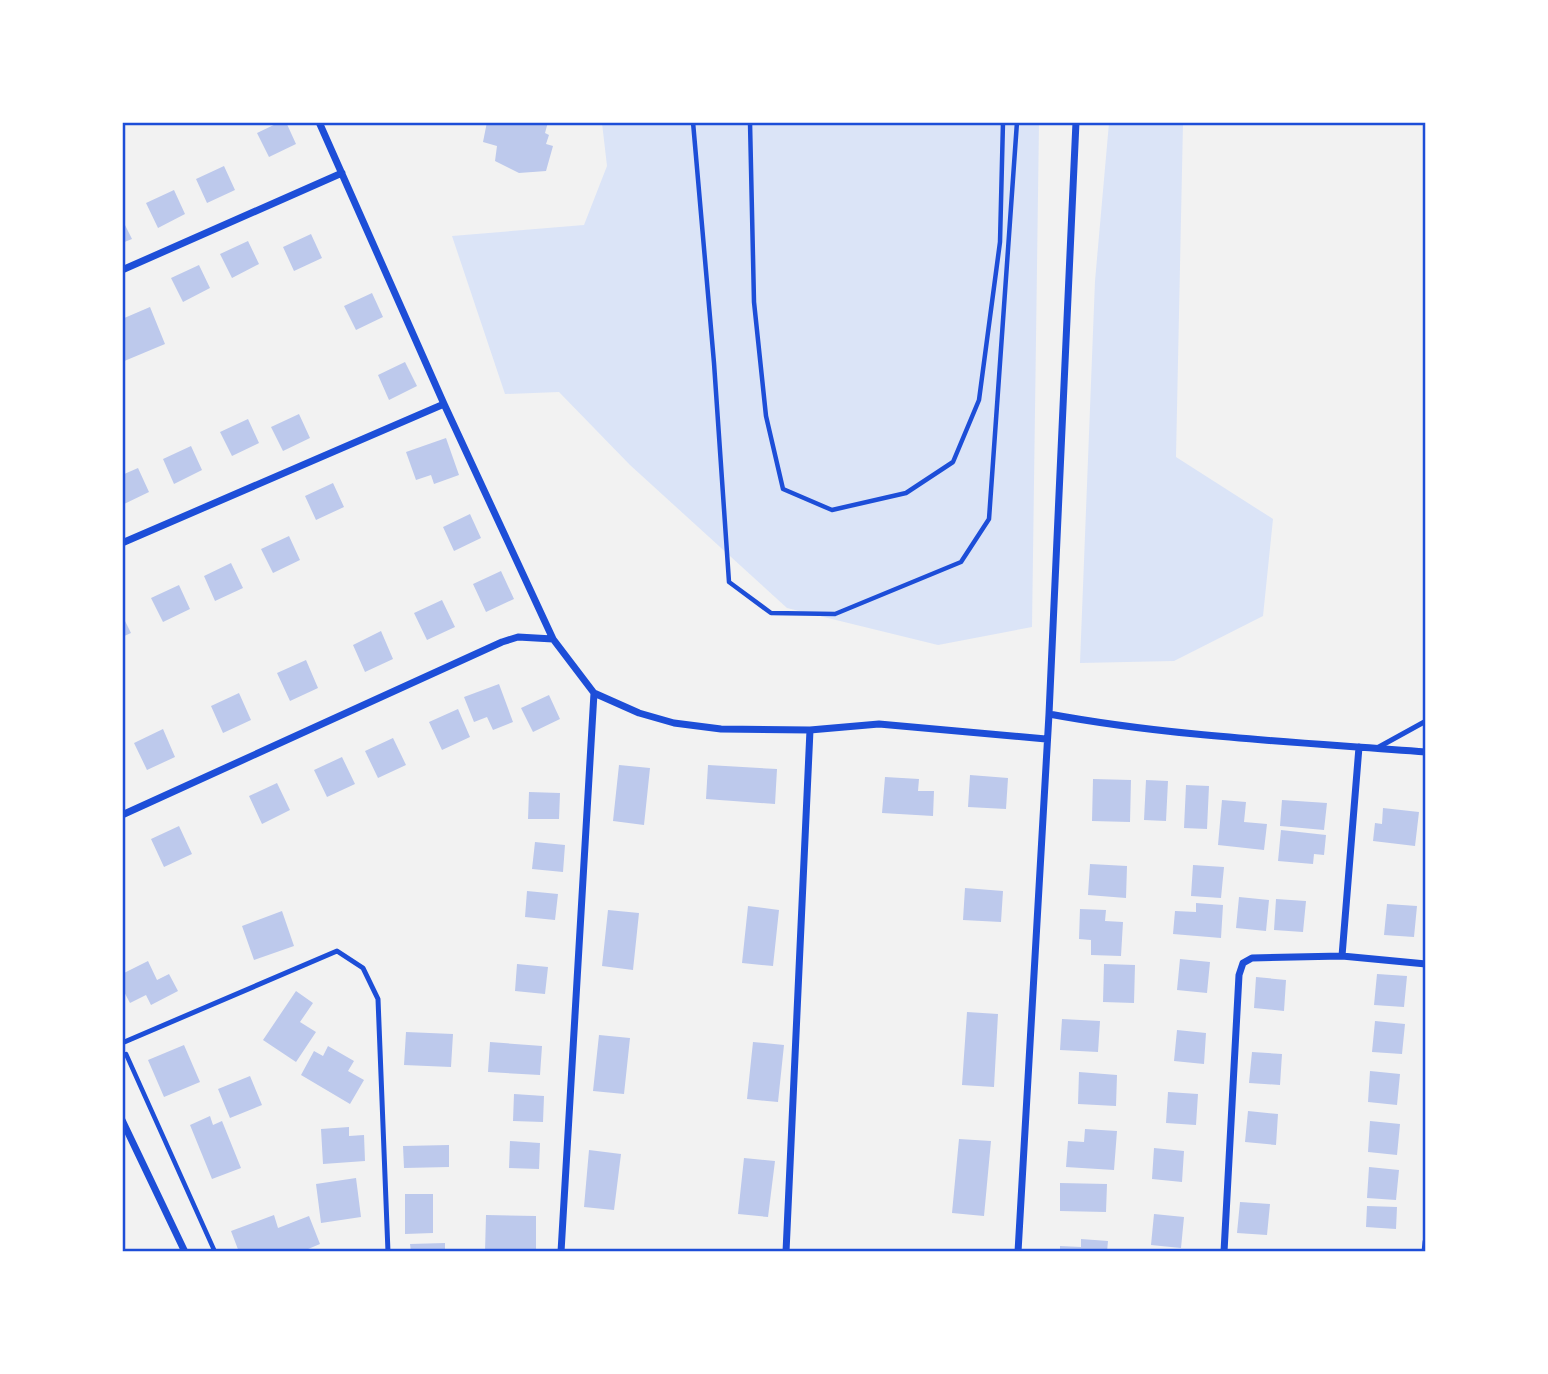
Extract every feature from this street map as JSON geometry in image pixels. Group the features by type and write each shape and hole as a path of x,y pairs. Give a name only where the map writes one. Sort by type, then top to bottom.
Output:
{"street":[{"path":"319,122 444,404 553,639 594,693 639,713 674,723 721,729 810,730 879,724 1046,739"},
{"path":"1018,1251 1048,714 1076,122"},
{"path":"122,270 342,173"},
{"path":"122,543 444,404"},
{"path":"122,815 502,642 518,637 553,639"},
{"path":"561,1251 594,693"},
{"path":"1048,714 1086,721 1260,741 1426,752"},
{"path":"786,1251 810,730"},
{"path":"1342,956 1359,747"},
{"path":"1224,1251 1239,975 1243,963 1252,958 1342,956 1426,964"},
{"path":"122,1120 185,1251"},
{"path":"1425,1251 1426,1242"}],"lane":[{"path":"1377,748 1426,721"},
{"path":"122,1045 337,951 363,968 378,999 388,1251"}],"path":[{"path":"693,122 714,363 729,582 771,613 835,614 961,562 989,519 1017,122"},
{"path":"750,122 754,302 766,416 783,489 832,510 906,493 953,461 979,400 1000,242 1003,122"},
{"path":"122,1045 215,1251"}],"shaded area":[{"path":"602,123 1039,123 1032,627 938,645 787,608 630,465 559,392 505,394 452,236 584,225 607,166"},
{"path":"1109,123 1183,123 1176,457 1273,519 1263,616 1174,661 1080,663 1095,281"}],"building":[{"path":"280,122 286,122 296,144 269,157 257,133"},
{"path":"487,122 548,122 545,133 549,135 546,144 553,146 546,171 519,173 495,161 497,146 483,142"},
{"path":"224,166 235,190 207,203 196,179"},
{"path":"174,190 185,214 158,228 146,203"},
{"path":"122,219 132,239 122,243"},
{"path":"311,234 322,258 294,271 283,247"},
{"path":"248,241 259,264 232,278 220,254"},
{"path":"199,265 210,288 183,302 171,278"},
{"path":"372,293 383,317 356,330 344,306"},
{"path":"150,307 165,344 122,362 122,319"},
{"path":"405,362 417,386 389,400 378,375"},
{"path":"299,414 310,438 283,451 271,427"},
{"path":"248,419 259,443 232,456 220,432"},
{"path":"446,438 459,475 434,484 431,475 416,480 406,452"},
{"path":"191,446 202,470 174,484 163,459"},
{"path":"138,468 149,492 122,505 122,475"},
{"path":"333,483 344,507 316,520 305,496"},
{"path":"470,514 481,538 454,551 443,527"},
{"path":"289,536 300,560 273,573 261,549"},
{"path":"231,563 243,588 215,601 204,576"},
{"path":"501,571 514,599 486,612 473,584"},
{"path":"179,585 190,609 163,622 151,598"},
{"path":"442,600 455,627 427,640 414,613"},
{"path":"122,615 131,633 122,637"},
{"path":"381,631 393,659 365,672 353,645"},
{"path":"306,660 318,688 290,701 277,673"},
{"path":"499,684 513,722 493,730 487,717 474,722 464,697"},
{"path":"239,693 251,720 223,733 211,706"},
{"path":"549,695 560,719 533,732 521,708"},
{"path":"458,709 470,737 442,750 429,722"},
{"path":"163,729 175,757 147,770 134,743"},
{"path":"393,738 406,765 378,778 365,751"},
{"path":"342,757 355,784 327,797 314,770"},
{"path":"619,765 650,768 644,825 613,821"},
{"path":"708,765 777,769 775,804 706,799"},
{"path":"970,775 1008,778 1006,809 968,807"},
{"path":"885,777 919,779 918,791 934,791 933,816 882,813"},
{"path":"1093,779 1131,780 1130,822 1092,821"},
{"path":"1146,780 1168,781 1166,821 1144,820"},
{"path":"277,783 290,810 262,824 249,796"},
{"path":"1186,785 1209,786 1207,829 1184,828"},
{"path":"529,792 560,793 559,819 528,819"},
{"path":"1222,800 1246,802 1244,822 1267,824 1264,850 1218,845"},
{"path":"1282,800 1327,803 1324,830 1280,826"},
{"path":"1383,808 1419,812 1415,846 1373,841 1375,823 1382,824"},
{"path":"179,826 192,854 164,867 151,839"},
{"path":"1281,830 1326,835 1324,855 1314,854 1313,864 1278,861"},
{"path":"535,842 565,845 563,872 532,869"},
{"path":"1090,864 1127,866 1126,898 1088,895"},
{"path":"1193,865 1224,867 1221,898 1191,896"},
{"path":"965,888 1003,891 1001,922 963,920"},
{"path":"527,891 558,894 555,920 525,917"},
{"path":"1239,897 1269,900 1266,931 1236,928"},
{"path":"1276,899 1306,901 1303,932 1274,930"},
{"path":"1196,903 1223,905 1221,938 1173,934 1175,911 1196,912"},
{"path":"1387,904 1417,906 1414,937 1384,935"},
{"path":"748,906 779,910 773,966 742,963"},
{"path":"1080,909 1106,910 1105,921 1123,922 1121,956 1091,955 1091,940 1079,939"},
{"path":"608,910 639,913 633,970 602,966"},
{"path":"282,911 294,946 254,960 242,926"},
{"path":"1180,959 1210,962 1207,993 1177,990"},
{"path":"148,961 157,980 169,974 178,991 151,1005 146,995 130,1003 122,988 122,974"},
{"path":"517,964 548,967 545,994 515,991"},
{"path":"1104,964 1135,965 1134,1003 1103,1002"},
{"path":"1377,974 1407,976 1404,1007 1374,1005"},
{"path":"1256,977 1286,980 1284,1011 1254,1008"},
{"path":"296,991 313,1003 300,1022 316,1032 296,1062 263,1040"},
{"path":"967,1012 998,1014 994,1087 962,1085"},
{"path":"1062,1019 1100,1021 1098,1052 1060,1050"},
{"path":"1375,1021 1405,1024 1402,1054 1372,1052"},
{"path":"1177,1030 1206,1033 1204,1064 1174,1061"},
{"path":"406,1032 453,1034 451,1067 404,1065"},
{"path":"599,1035 630,1038 624,1094 593,1091"},
{"path":"490,1042 542,1046 540,1075 488,1072"},
{"path":"753,1042 784,1045 778,1102 747,1099"},
{"path":"184,1045 200,1082 164,1097 148,1060"},
{"path":"328,1046 354,1061 348,1071 364,1080 350,1104 301,1075 314,1051 323,1056"},
{"path":"1252,1052 1282,1054 1280,1085 1249,1083"},
{"path":"1370,1071 1400,1074 1397,1105 1368,1102"},
{"path":"1079,1072 1117,1075 1116,1106 1078,1104"},
{"path":"250,1076 262,1105 230,1118 218,1089"},
{"path":"1168,1092 1198,1094 1196,1125 1166,1123"},
{"path":"514,1094 544,1096 543,1122 513,1121"},
{"path":"1248,1111 1278,1114 1276,1145 1245,1142"},
{"path":"210,1116 213,1125 222,1121 241,1168 212,1179 190,1125"},
{"path":"1370,1121 1400,1124 1397,1155 1368,1152"},
{"path":"349,1127 349,1136 364,1135 365,1161 323,1164 321,1129"},
{"path":"1085,1129 1117,1131 1114,1170 1066,1167 1068,1141 1084,1142"},
{"path":"959,1139 991,1141 984,1216 952,1213"},
{"path":"510,1141 540,1143 539,1169 509,1168"},
{"path":"449,1145 449,1167 404,1168 403,1146"},
{"path":"1154,1148 1184,1151 1182,1182 1152,1179"},
{"path":"589,1150 621,1154 614,1210 584,1207"},
{"path":"744,1158 775,1161 768,1217 738,1214"},
{"path":"1369,1167 1399,1170 1396,1200 1367,1198"},
{"path":"356,1178 361,1217 321,1223 316,1184"},
{"path":"1060,1183 1107,1184 1106,1212 1060,1211"},
{"path":"405,1194 433,1194 433,1233 405,1234"},
{"path":"1240,1202 1270,1204 1267,1235 1237,1233"},
{"path":"1367,1206 1397,1207 1396,1229 1366,1227"},
{"path":"1154,1214 1184,1217 1181,1248 1151,1245"},
{"path":"274,1215 278,1228 309,1216 320,1244 301,1252 239,1252 231,1231"},
{"path":"486,1215 536,1216 536,1252 485,1252"},
{"path":"1081,1239 1108,1241 1107,1252 1060,1252 1060,1246 1081,1247"},
{"path":"445,1243 445,1252 411,1252 410,1244"}]}
